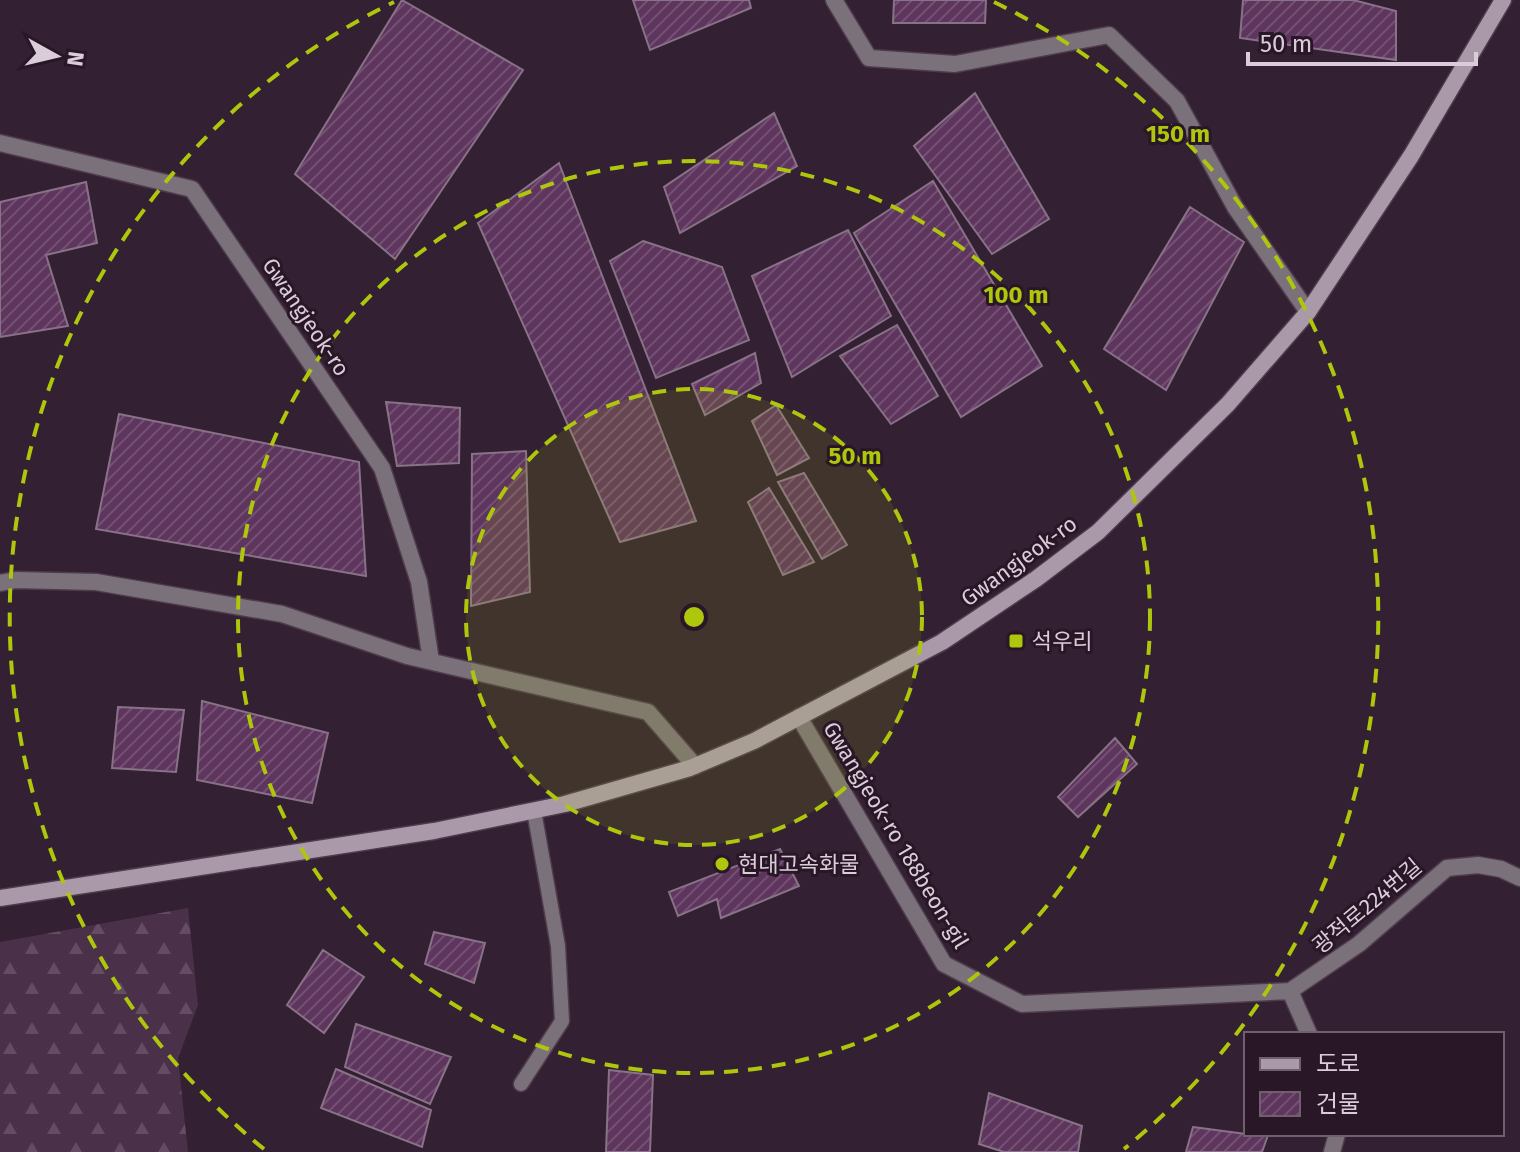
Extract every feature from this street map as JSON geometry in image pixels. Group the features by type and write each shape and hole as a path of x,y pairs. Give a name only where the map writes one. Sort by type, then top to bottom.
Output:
{"main road":[{"name":"Gwangjeok-ro","path":"0,898 434,831 534,811 695,766 754,741 942,642 1036,579 1098,532 1228,404 1308,312 1411,156 1503,0"}],"street":[{"path":"834,0 869,58 955,64 1109,35 1177,101 1235,207 1308,312"},
{"name":"Gwangjeok-ro","path":"0,143 192,189 382,468 419,582 431,661"},
{"path":"0,583 16,580 96,582 151,589 282,614 407,656 648,712 695,766"},
{"name":"Gwangjeok-ro 188beon-gil","path":"799,717 944,964 1022,1004 1290,991"},
{"name":"광적로224번길","path":"1290,991 1359,944 1447,868 1501,869 1520,878"},
{"path":"1290,991 1308,1032"}],"lane":[{"path":"521,1084 562,1021 558,946 534,811"}],"green space":[{"path":"188,908 198,1005 178,1058 188,1152 0,1152 0,942"}],"building":[{"path":"402,0 523,70 395,259 295,174"},
{"path":"633,0 749,0 751,8 650,50"},
{"path":"894,0 986,0 985,23 893,23"},
{"path":"1243,0 1353,0 1396,11 1396,60 1240,38"},
{"path":"975,93 1049,219 992,254 914,146"},
{"path":"774,113 797,166 680,233 664,187"},
{"path":"559,163 696,521 620,542 478,223"},
{"path":"933,181 1042,366 961,417 854,233"},
{"path":"86,182 97,243 46,255 68,326 0,337 0,202"},
{"path":"1190,207 1244,242 1166,390 1104,349"},
{"path":"848,230 891,316 792,377 752,276"},
{"path":"643,241 722,267 749,340 656,378 610,261"},
{"path":"897,325 938,396 891,424 840,356"},
{"path":"755,353 761,383 705,415 692,384"},
{"path":"386,402 460,408 459,463 397,466"},
{"path":"776,405 809,458 777,475 752,421"},
{"path":"119,414 359,462 366,576 96,529"},
{"path":"526,451 530,592 471,606 472,454"},
{"path":"804,473 847,545 822,559 778,482"},
{"path":"769,488 814,562 783,575 748,502"},
{"path":"202,701 328,733 312,803 197,780"},
{"path":"118,707 184,710 176,772 112,768"},
{"path":"1115,738 1137,764 1078,817 1058,797"},
{"path":"780,849 799,886 721,918 717,899 678,916 669,892"},
{"path":"434,932 485,943 474,983 425,964"},
{"path":"323,950 364,977 324,1033 287,1005"},
{"path":"356,1024 451,1057 430,1104 345,1067"},
{"path":"336,1069 431,1110 422,1147 321,1108"},
{"path":"609,1070 653,1075 650,1152 606,1152"},
{"path":"989,1093 1082,1126 1078,1152 1004,1152 979,1144"},
{"path":"1193,1127 1244,1136 1268,1136 1262,1152 1186,1152"}],"place":[{"name":"석우리","path":"1016,641"},
{"name":"현대고속화물","path":"722,864"}]}
